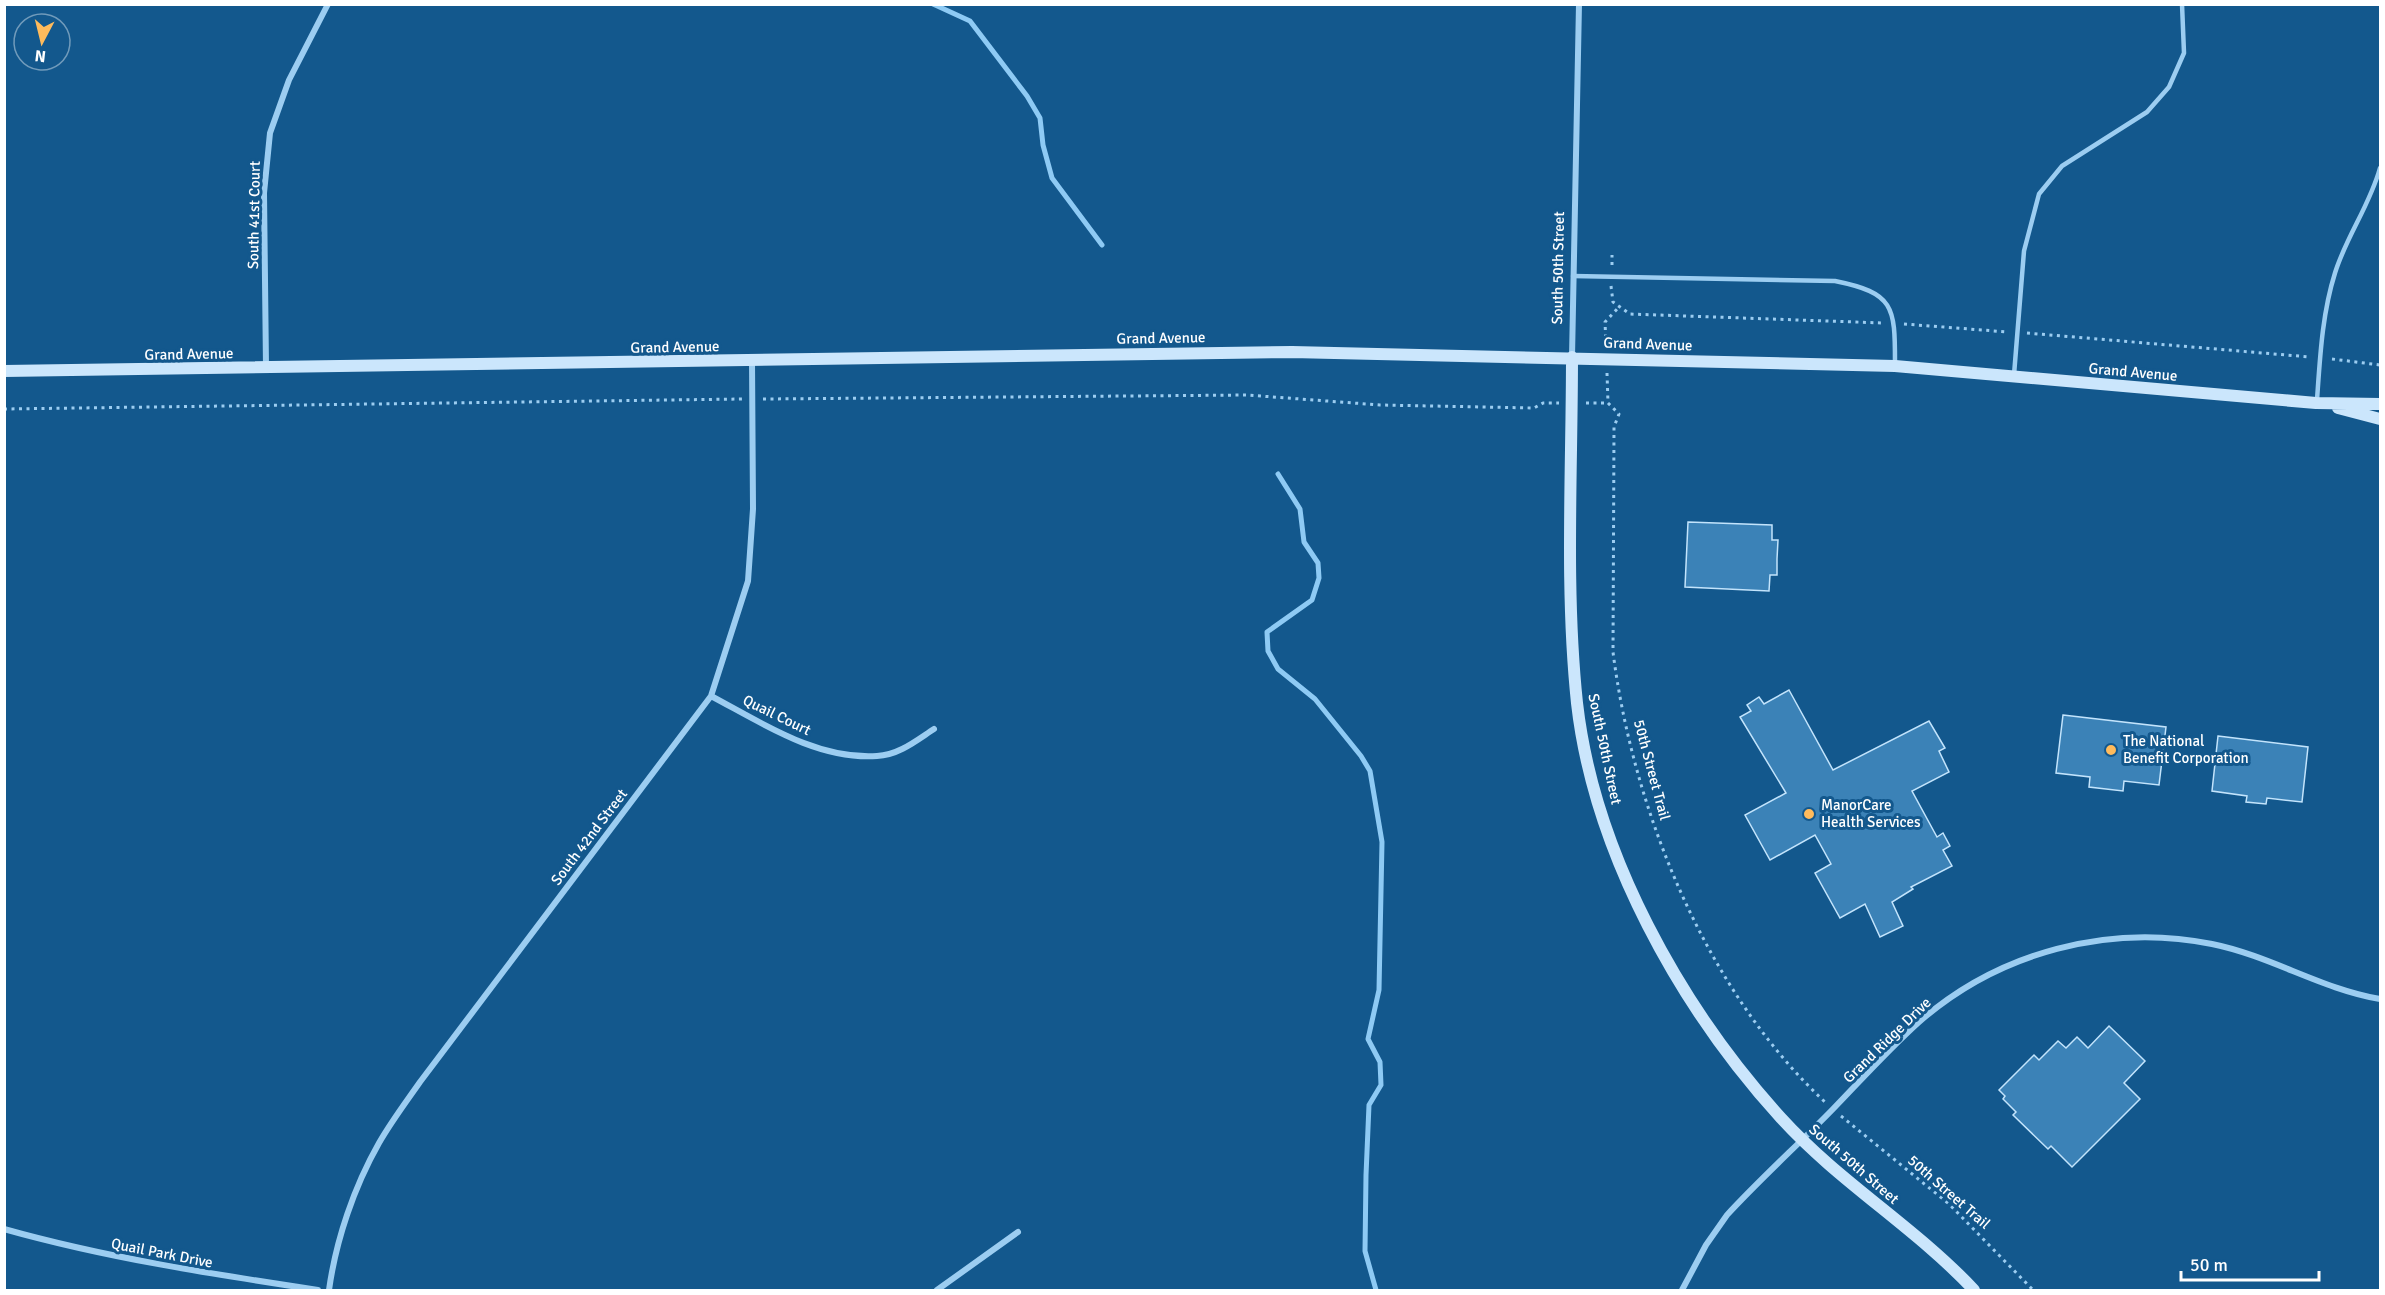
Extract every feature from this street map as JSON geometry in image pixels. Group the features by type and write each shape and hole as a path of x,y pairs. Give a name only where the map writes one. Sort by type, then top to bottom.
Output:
{"main road":[{"name":"Grand Avenue","path":"4,371 1292,352 1895,366 2316,403 2380,404"},
{"name":"South 50th Street","path":"1572,357 1572,597 1577,704 1589,762 1605,819 1635,897 1678,981 1745,1077 1802,1140 1923,1242 1974,1290"},
{"name":"Grand Avenue","path":"2316,403 2380,419"}],"street":[{"name":"South 41st Court","path":"266,368 264,193 270,134 289,80 328,4"},
{"name":"South 50th Street","path":"1572,357 1579,4"},
{"name":"South 42nd Street","path":"329,1290 332,1269 352,1202 379,1143 420,1082 711,696 748,581 753,509 752,361"},
{"name":"Quail Court","path":"711,696 791,739 842,752 878,756 904,749 934,729"},
{"name":"Grand Ridge Drive","path":"1682,1290 1706,1245 1727,1215 1902,1038 1951,997 2004,968 2062,947 2136,937 2174,938 2212,944 2249,954 2322,984 2380,999"},
{"name":"Quail Park Drive","path":"4,1229 66,1246 183,1270 318,1290"},
{"path":"937,1290 1018,1232"}],"lane":[{"path":"2014,377 2024,251 2038,194 2062,166 2147,112 2169,87 2184,53 2182,4"},
{"path":"2316,403 2326,309 2336,271 2376,184 2380,168"},
{"path":"1573,276 1835,281 1866,288 1886,300 1895,324 1895,366"}],"path":[{"path":"1605,321 1618,308 1630,314 1895,324 2320,358 2380,365"},
{"path":"4,409 1247,395 1380,405 1534,408 1543,403"},
{"name":"50th Street Trail","path":"1608,404 1619,414 1614,428 1612,652 1616,678 1642,785 1659,840 1689,912 1723,973 1756,1021 1801,1078 1822,1099"},
{"name":"50th Street Trail","path":"1843,1118 1949,1204 2033,1290"}],"building":[{"path":"1688,522 1772,525 1772,540 1778,540 1777,575 1770,575 1769,591 1685,587"},
{"name":"ManorCare Health Services","path":"1789,690 1833,770 1929,721 1945,748 1939,751 1949,772 1912,791 1937,837 1943,833 1950,846 1943,850 1952,866 1911,887 1913,889 1892,902 1903,926 1880,937 1865,904 1840,918 1815,873 1831,864 1815,835 1770,860 1745,815 1786,793 1740,717 1751,711 1747,705 1759,697 1764,704"},
{"name":"The National Benefit Corporation","path":"2063,715 2166,727 2159,785 2124,781 2123,791 2089,787 2090,777 2056,773"},
{"path":"2218,736 2308,747 2302,802 2267,798 2266,804 2246,802 2247,796 2212,791"},
{"path":"2109,1026 2145,1061 2124,1083 2140,1099 2072,1167 2051,1146 2048,1149 2013,1115 2016,1112 2003,1099 2005,1096 1999,1090 2034,1055 2039,1060 2058,1041 2066,1048 2077,1037 2088,1048"}],"waterway":[{"path":"933,4 970,21 1027,96 1040,118 1043,145 1052,178 1102,245"},
{"path":"1278,474 1300,509 1304,542 1318,563 1319,578 1312,600 1267,632 1268,651 1278,669 1315,699 1361,756 1370,771 1382,842 1379,990 1368,1039 1380,1062 1381,1085 1369,1105 1366,1175 1365,1251 1376,1290"}],"place":[{"name":"The National Benefit Corporation","path":"2111,750"},
{"name":"ManorCare Health Services","path":"1809,814"}]}
